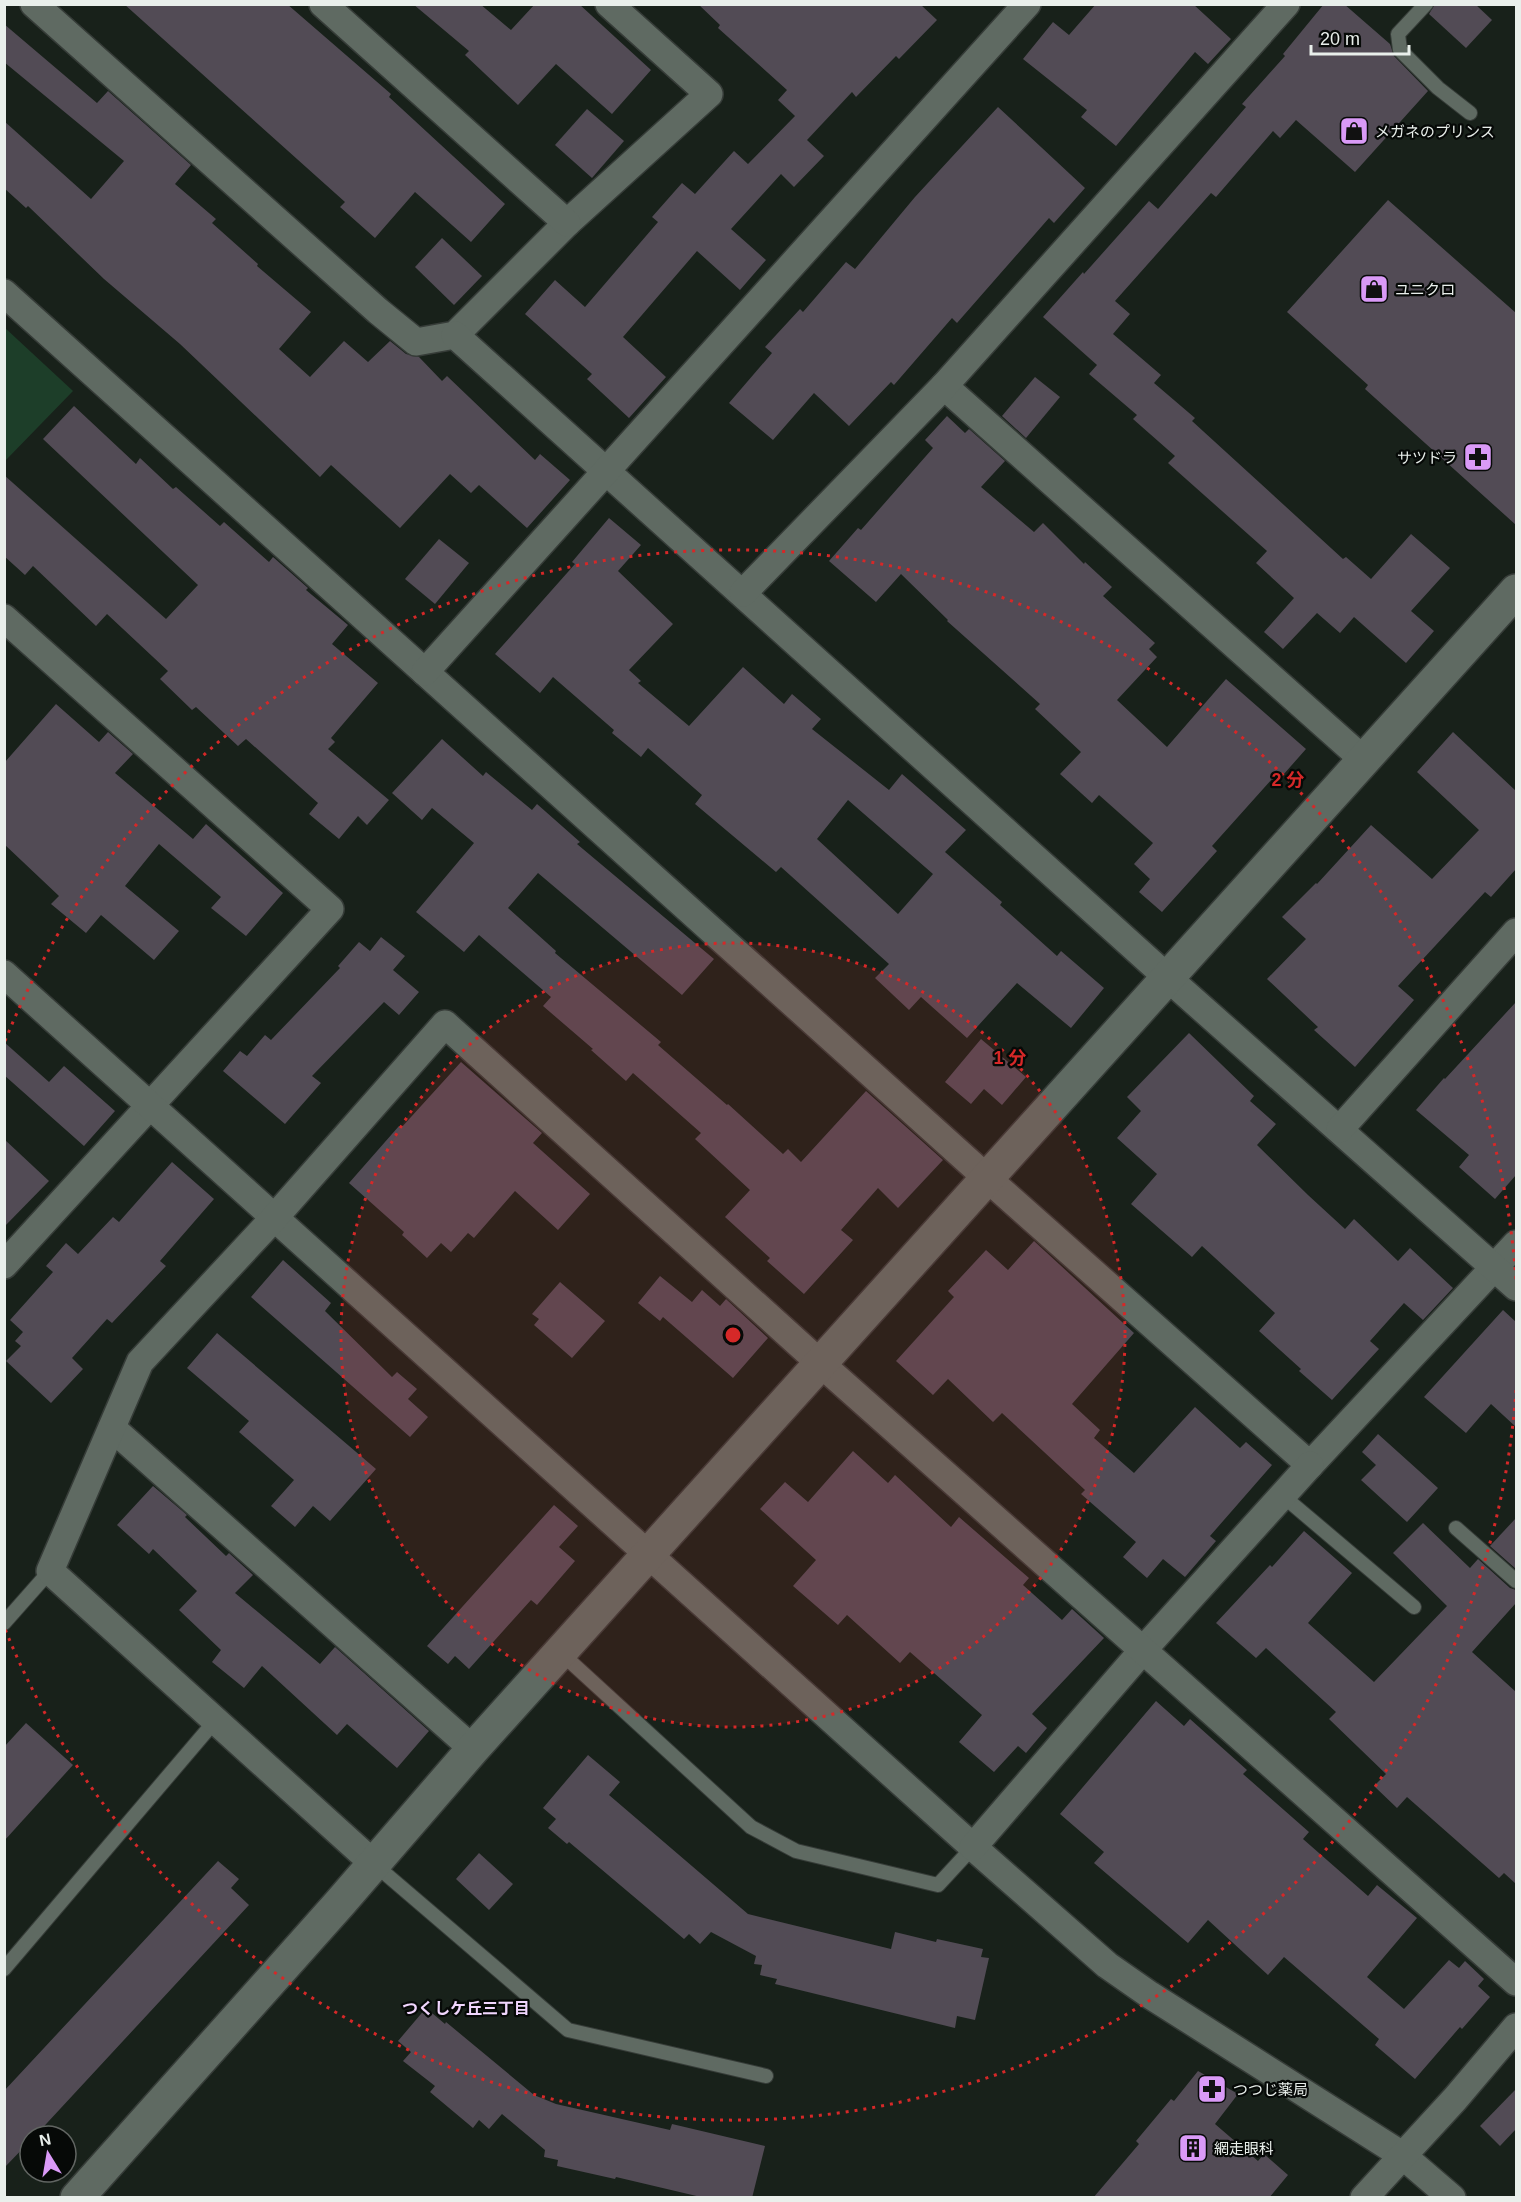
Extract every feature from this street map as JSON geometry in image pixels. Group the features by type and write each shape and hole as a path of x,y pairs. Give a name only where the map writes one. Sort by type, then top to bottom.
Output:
{"street":[{"path":"34,4 369,303 416,342 455,335 567,223 709,94 609,4"},
{"path":"323,4 567,223"},
{"path":"425,672 1028,4"},
{"path":"743,593 944,386 1286,4"},
{"path":"4,293 988,1179 1310,1465"},
{"path":"455,335 1168,978 1516,1287"},
{"path":"944,386 1365,761"},
{"path":"77,2198 340,1903 473,1749 1516,591"},
{"path":"4,618 330,909 4,1265"},
{"path":"1340,1129 1516,932"},
{"path":"4,974 1107,1965 1150,1995 1402,2155 1452,2198"},
{"path":"373,1863 50,1571 140,1362 275,1217 445,1024 820,1363 1516,1982"},
{"path":"973,1847 1143,1650 1310,1465 1516,1245"},
{"path":"112,1428 473,1749"},
{"path":"1364,2198 1455,2099 1516,2027"}],"lane":[{"path":"1426,4 1398,33 1400,50 1438,88 1470,113"},
{"path":"1283,1496 1414,1607"},
{"path":"1456,1528 1516,1581"},
{"path":"4,1623 50,1571"},
{"path":"561,1653 751,1827 796,1851 938,1885 973,1847"},
{"path":"4,1969 215,1721"},
{"path":"373,1863 568,2030 766,2076"}],"green space":[{"path":"4,327 73,391 5,461 4,461"}],"building":[{"path":"124,4 287,4 391,94 389,97 505,204 471,242 415,192 375,238 340,207 345,202"},
{"path":"413,4 480,4 511,30 535,4 579,4 651,70 612,114 556,64 518,105 465,55 469,51"},
{"path":"698,4 920,4 937,20 899,59 896,56 856,97 852,92 807,140 824,156 794,187 781,174 731,229 766,260 740,290 697,251 623,337 666,377 629,418 587,379 592,374 525,314 555,280 585,307 658,222 652,217 682,183 695,194 734,151 748,164 795,116 778,100 787,90 718,28 720,25"},
{"path":"1096,4 1193,4 1231,39 1208,64 1195,52 1116,146 1081,117 1087,110 1023,59 1053,22 1069,35"},
{"path":"1324,4 1344,4 1390,44 1394,56 1428,91 1355,172 1296,120 1280,138 1273,131 1216,197 1211,193 1115,301 1130,314 1113,334 1161,375 1154,383 1195,418 1192,421 1343,559 1346,557 1371,579 1411,534 1450,568 1411,611 1434,631 1406,663 1354,617 1340,633 1317,613 1283,649 1264,632 1294,598 1256,563 1267,551 1168,463 1175,456 1133,419 1137,415 1089,374 1097,365 1043,317 1149,201 1158,209 1246,107 1242,104 1285,56 1283,54"},
{"path":"1435,4 1475,4 1492,20 1466,48 1429,14"},
{"path":"4,24 97,103 108,91 191,165 175,184 216,219 212,223 258,264 257,266 311,312 279,349 310,377 344,341 368,362 390,341 406,354 419,357 442,381 447,376 535,460 540,454 570,480 527,528 479,485 471,493 450,474 400,528 331,465 320,477 180,344 104,279 28,206 26,208 4,188 4,121 91,199 124,161 4,62"},
{"path":"998,107 1085,188 1054,223 1049,218 957,323 952,318 894,385 891,382 849,426 814,393 773,440 729,403 772,353 765,347 800,309 803,312 846,262 855,269 915,197"},
{"path":"587,109 624,141 592,178 555,145"},
{"path":"1388,200 1516,313 1516,525 1365,389 1368,385 1287,312"},
{"path":"442,238 482,276 454,305 415,267"},
{"path":"1035,377 1060,397 1026,438 1002,416"},
{"path":"74,406 136,464 140,458 173,489 176,487 220,526 224,522 269,562 273,557 308,588 306,590 348,625 332,644 378,683 331,738 335,742 328,749 389,800 367,825 358,816 339,839 309,814 318,803 246,739 238,746 196,707 192,710 160,679 168,671 107,614 96,626 33,566 25,575 4,556 4,475 166,619 198,585 43,439"},
{"path":"947,416 965,433 969,429 1005,461 981,487 1034,532 1043,523 1084,564 1085,562 1112,587 1103,596 1155,643 1149,649 1157,657 1117,700 1167,747 1226,679 1306,749 1276,783 1272,779 1212,846 1217,851 1162,912 1139,892 1150,879 1134,864 1153,843 1099,795 1092,803 1060,774 1081,752 1035,709 1040,704 947,621 901,574 876,602 829,561 858,528 861,530 933,448 925,440"},
{"path":"609,518 641,545 618,571 673,624 629,670 641,681 638,683 689,726 743,667 784,704 792,694 821,719 812,729 889,790 902,774 966,830 945,852 1002,902 1000,905 1057,956 1061,951 1104,988 1071,1028 1017,983 967,1038 921,997 909,1010 875,978 889,964 781,867 776,872 695,804 702,795 648,748 641,757 612,733 614,730 553,677 540,693 495,654 575,564 572,562","holes":["848,800 933,874 898,914 817,839"]},
{"path":"439,539 469,563 435,604 405,579"},
{"path":"56,704 99,742 108,732 133,754 115,773 193,839 206,824 283,893 246,936 211,908 221,897 159,844 125,886 179,931 154,960 101,915 86,933 51,904 59,896 4,844 5,762"},
{"path":"1453,732 1516,791 1516,869 1491,897 1485,892 1398,986 1414,1000 1355,1067 1314,1030 1318,1027 1267,979 1306,939 1282,917 1317,884 1371,825 1432,879 1479,830 1417,772"},
{"path":"442,739 483,776 486,772 532,810 537,804 580,842 577,844 714,959 682,995 538,873 508,908 556,951 555,953 661,1042 658,1045 783,1154 788,1149 801,1162 866,1091 943,1160 898,1208 878,1188 841,1230 853,1240 804,1294 767,1261 770,1258 725,1217 750,1190 695,1139 701,1133 633,1073 626,1081 591,1050 593,1049 543,1006 551,997 479,935 464,952 416,912 474,843 432,808 422,820 392,793"},
{"path":"381,937 405,956 393,970 419,992 399,1015 384,1002 312,1076 321,1083 285,1124 223,1071 240,1051 247,1056 265,1035 271,1040 340,968 338,966 359,942 370,951"},
{"path":"1516,1002 1516,1175 1495,1199 1459,1167 1469,1155 1416,1110"},
{"path":"1189,1033 1254,1096 1250,1101 1276,1124 1257,1145 1308,1195 1345,1229 1354,1219 1398,1261 1410,1248 1453,1288 1423,1320 1404,1303 1370,1341 1379,1349 1332,1400 1259,1331 1275,1313 1202,1246 1192,1257 1131,1204 1157,1174 1117,1138 1141,1111 1127,1097"},
{"path":"981,1039 1026,1077 1002,1105 984,1089 971,1104 945,1082"},
{"path":"4,1042 49,1082 64,1066 115,1111 84,1146 4,1075"},
{"path":"461,1062 542,1133 533,1143 590,1194 558,1230 515,1191 474,1238 468,1233 451,1252 441,1243 427,1258 402,1235 404,1232 349,1183 399,1126 401,1128"},
{"path":"4,1139 49,1181 4,1227"},
{"path":"172,1162 214,1199 160,1261 166,1266 112,1323 107,1319 72,1358 83,1369 51,1403 6,1361 21,1346 15,1341 23,1332 10,1320 53,1272 46,1266 66,1243 78,1254 113,1217 119,1222"},
{"path":"1034,1241 1134,1333 1072,1404 1100,1430 1094,1438 1134,1473 1195,1407 1240,1448 1246,1442 1272,1465 1210,1536 1216,1541 1185,1577 1163,1559 1147,1578 1123,1557 1136,1542 1081,1494 1085,1490 1002,1413 993,1422 948,1379 933,1395 896,1361 954,1297 948,1291 986,1250 1008,1270"},
{"path":"283,1260 331,1303 325,1311 392,1377 397,1372 417,1389 408,1399 428,1417 410,1437 251,1297"},
{"path":"660,1276 692,1302 702,1290 720,1306 726,1299 768,1338 733,1378 663,1317 660,1321 638,1303"},
{"path":"560,1282 605,1321 572,1358 534,1325 539,1319 532,1314"},
{"path":"1503,1310 1516,1322 1516,1427 1491,1404 1466,1433 1424,1397"},
{"path":"217,1333 376,1469 330,1521 313,1506 295,1527 271,1506 294,1480 239,1432 249,1421 187,1368"},
{"path":"1378,1434 1438,1488 1407,1522 1361,1480 1376,1465 1362,1452"},
{"path":"853,1451 888,1483 895,1475 951,1527 959,1517 1029,1578 1023,1585 1062,1620 1072,1609 1104,1638 1032,1714 1047,1728 1026,1753 1018,1746 994,1772 959,1742 982,1715 910,1652 900,1663 847,1615 838,1625 793,1586 816,1560 760,1509 785,1482 808,1502"},
{"path":"153,1486 187,1515 185,1517 226,1556 229,1553 253,1575 235,1593 320,1664 335,1647 429,1731 397,1768 347,1724 337,1735 262,1666 244,1688 212,1662 221,1650 179,1610 197,1591 153,1549 149,1554 117,1525"},
{"path":"554,1505 578,1526 559,1547 575,1561 537,1605 531,1600 469,1669 455,1656 448,1664 427,1646"},
{"path":"1516,1518 1516,1569 1490,1546"},
{"path":"1423,1523 1470,1568 1478,1559 1510,1588 1516,1590 1516,1603 1472,1652 1516,1692 1516,1884 1504,1873 1499,1878 1407,1797 1397,1808 1374,1786 1386,1774 1329,1719 1336,1712 1266,1648 1256,1658 1216,1623 1304,1531 1352,1573 1308,1623 1374,1682 1447,1606 1393,1553"},
{"path":"1156,1701 1184,1726 1190,1719 1247,1770 1243,1774 1309,1832 1303,1839 1368,1896 1377,1885 1417,1918 1367,1977 1404,2009 1449,1960 1459,1968 1465,1961 1484,1979 1478,1986 1490,1997 1462,2029 1460,2027 1415,2079 1375,2045 1379,2039 1284,1957 1268,1975 1208,1920 1188,1943 1094,1863 1104,1852 1060,1814"},
{"path":"26,1723 73,1765 4,1841 4,1747"},
{"path":"588,1755 620,1782 609,1795 748,1914 891,1949 895,1932 936,1942 937,1939 983,1949 981,1957 989,1958 975,2020 957,2016 955,2028 775,1984 777,1979 760,1975 762,1965 754,1964 756,1956 711,1932 700,1944 689,1934 684,1939 569,1842 567,1844 548,1828 556,1819 543,1808"},
{"path":"479,1853 513,1884 489,1910 456,1879"},
{"path":"218,1861 239,1879 231,1888 249,1905 46,2124 18,2124 18,2153 4,2168 4,2091"},
{"path":"426,2008 534,2095 556,2104 670,2130 672,2124 765,2146 752,2198 705,2198 557,2166 558,2160 544,2157 545,2150 502,2114 489,2129 479,2120 473,2128 430,2092 435,2086 403,2061 411,2052 398,2041"},
{"path":"1198,2071 1238,2094 1215,2124 1258,2161 1264,2154 1288,2175 1269,2198 1093,2198 1139,2144 1136,2141 1171,2099 1174,2101"},
{"path":"1516,2089 1516,2129 1500,2146 1480,2126"}],"place":[{"name":"メガネのプリンス","path":"1354,131"},
{"name":"ユニクロ","path":"1374,289"},
{"name":"サツドラ","path":"1478,457"},
{"name":"つつじ薬局","path":"1212,2089"},
{"name":"網走眼科","path":"1193,2148"}],"district":[{"name":"つくしケ丘三丁目","path":"466,2008"}]}
